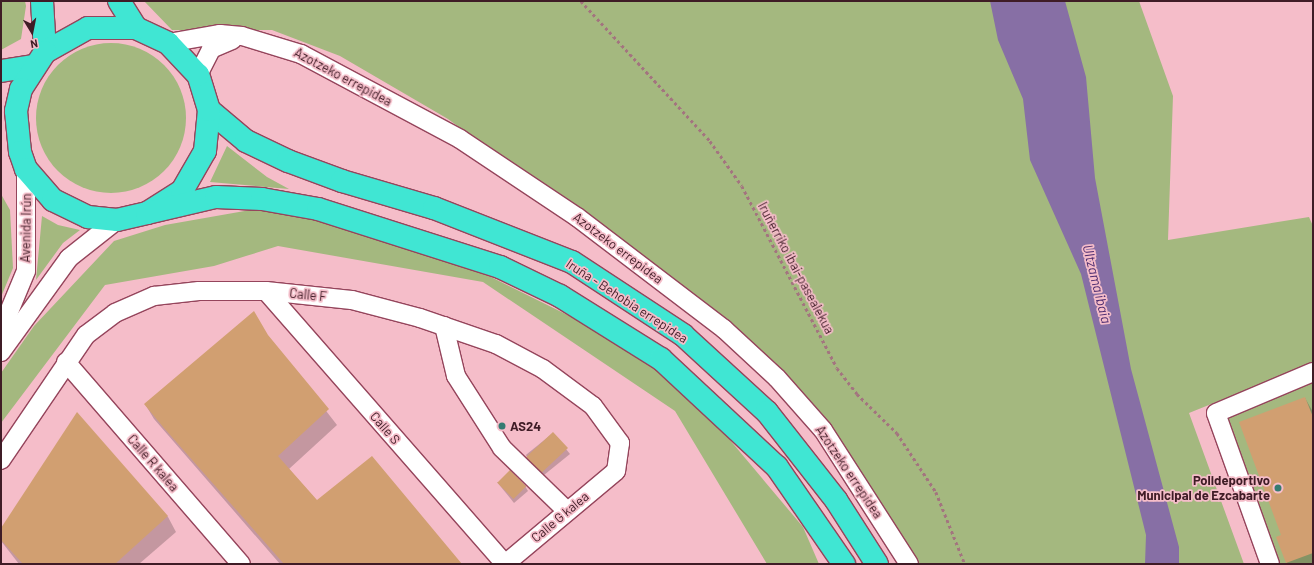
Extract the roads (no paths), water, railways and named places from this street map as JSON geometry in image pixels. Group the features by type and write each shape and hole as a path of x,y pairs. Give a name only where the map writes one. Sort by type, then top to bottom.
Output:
{"highway":[{"path":"42,1 39,59 21,88 16,111 16,154 53,200 88,217 117,220 216,197 262,199 318,209 500,267 560,296 661,359 738,428 777,467 844,564"},
{"path":"119,1 136,28"},
{"path":"1,71 39,59 88,28 136,28 168,43 198,75 209,110 206,151 196,172 182,191 148,213"},
{"name":"Iruña - Behobia errepidea","path":"209,110 246,141 288,162 342,182 434,208 572,262 683,335 767,412 836,500 877,564"}],"street":[{"name":"Azotzeko errepidea","path":"168,43 220,34 242,36 301,54 460,140 577,217 724,329 777,378 823,430 909,564"},
{"path":"198,75 211,49 242,36"},
{"name":"Avenida Irún","path":"1,331 26,271 16,154"},
{"path":"1,352 69,258 117,220"},
{"name":"Calle F","path":"1,460 66,362 86,335 115,313 154,296 266,291 352,300 444,326 496,344 536,366 593,406 620,443 616,471"},
{"name":"Calle S","path":"266,291 505,564"},
{"path":"444,326 456,376 502,448 566,510"},
{"path":"1,361 18,328"},
{"name":"Calle R kalea","path":"66,362 241,564"},
{"path":"1270,564 1216,413 1313,372"},
{"name":"Calle G kalea","path":"505,564 566,510 616,471"}],"water":[{"name":"Ultzama ibaia","path":"990,1 1065,1 1086,77 1095,178 1131,369 1179,547 1179,564 1145,564 1146,535 1081,274 1030,160 1023,99 998,40"}],"place":[{"name":"AS24","path":"502,426"},
{"name":"Polideportivo Municipal de Ezcabarte","path":"1278,488"}]}
